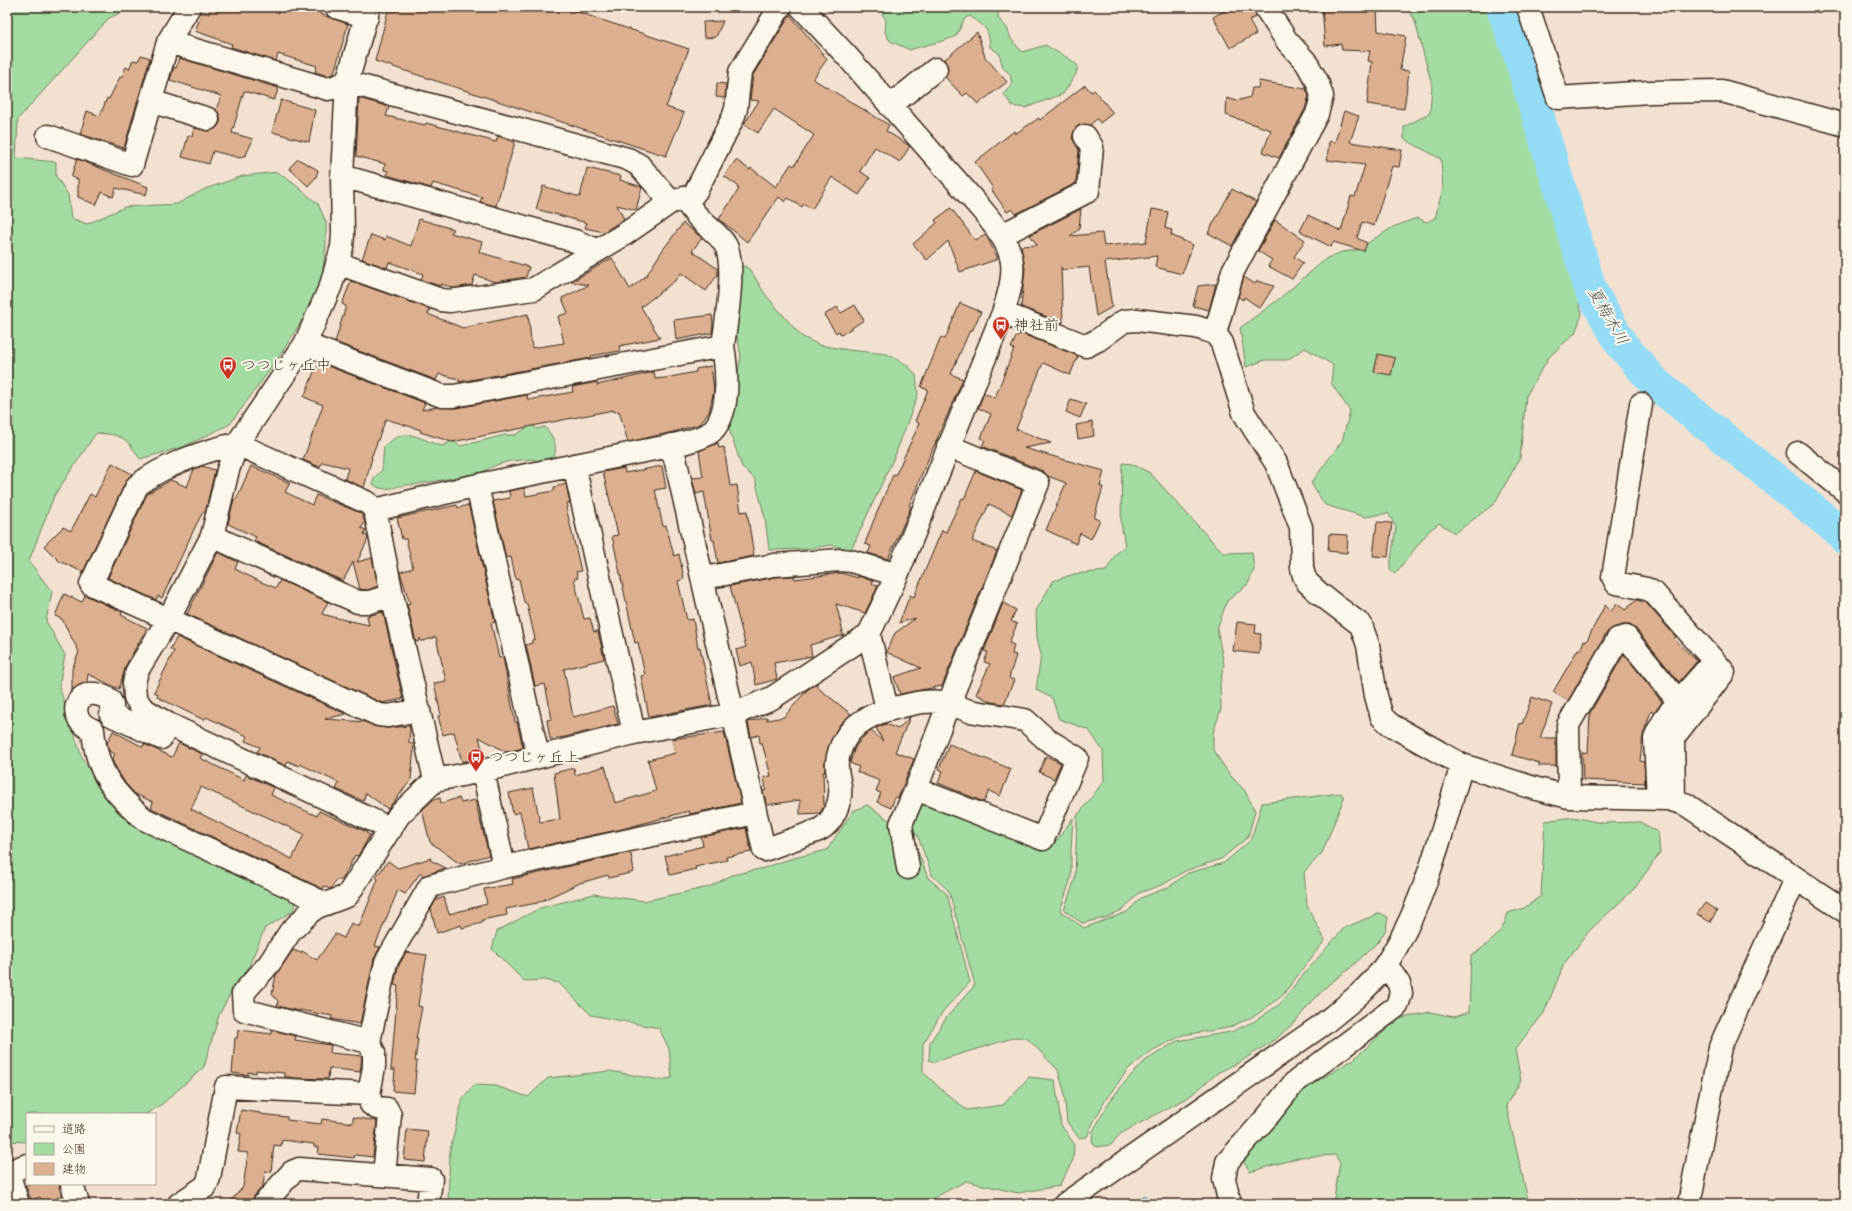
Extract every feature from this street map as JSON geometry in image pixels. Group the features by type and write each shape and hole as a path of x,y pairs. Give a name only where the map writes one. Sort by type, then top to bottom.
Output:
{"street":[{"path":"48,136 132,165 168,42 189,7"},
{"path":"336,7 368,12 347,82 342,176 343,234 337,263 320,314 305,344 237,444 228,470 212,536 168,620 137,672 134,683 135,697 142,708 168,724 391,829"},
{"path":"337,263 441,300 450,301 534,289 677,200 692,196 703,181 734,118 740,72 780,7"},
{"path":"369,1042 244,1010 243,993 269,964 290,932 310,912 347,896 406,807 435,780 483,771 538,756 634,734 734,714 772,698 869,634 897,575 1003,313 1013,278 1013,265 1002,235 890,106 801,7"},
{"path":"1215,333 1232,272 1316,114 1322,96 1317,81 1306,62 1287,41 1264,7"},
{"path":"1528,7 1558,98 1650,92 1722,91 1845,125"},
{"path":"168,42 328,89 347,82 628,159 639,165 699,218 726,245 729,255 728,306 723,346 727,373 725,396 719,420 713,430 708,434 672,445 477,486 375,510"},
{"path":"890,106 936,68"},
{"path":"151,100 208,119"},
{"path":"1002,235 1088,191 1092,147 1085,136"},
{"path":"342,176 575,240 597,250"},
{"path":"1003,313 1086,346 1098,340 1124,321 1137,320 1196,327 1215,333 1222,342 1244,413 1276,463 1291,498 1301,527 1302,568 1304,576 1307,582 1320,594 1361,625 1368,645 1372,676 1382,716 1391,725 1462,765 1490,775 1569,797 1666,800 1685,804 1845,911"},
{"path":"305,344 442,396 454,396 723,346"},
{"path":"1641,404 1613,576 1616,583 1647,589 1654,593 1724,672 1673,738 1666,800"},
{"path":"419,710 388,716 379,716 91,584 137,486 163,469 218,447 237,444 368,503 375,510 392,595 419,710 435,780"},
{"path":"672,445 704,578 764,850 826,827 831,820 840,796 837,762 849,732 859,721 887,709 928,700 949,703 969,711 1025,720 1046,739 1077,758 1043,839 916,789"},
{"path":"908,868 901,824 1038,483 948,446"},
{"path":"1798,453 1845,491"},
{"path":"574,465 634,734"},
{"path":"477,486 538,756"},
{"path":"212,536 358,602 370,602 392,595"},
{"path":"704,578 774,565 842,560 851,561 897,575"},
{"path":"869,634 887,709"},
{"path":"1569,797 1568,725 1618,639 1626,637 1679,702"},
{"path":"1666,800 1655,740 1657,732 1679,702 1707,670"},
{"path":"91,693 104,696 111,703 111,715 107,724 93,730 84,725 78,719 75,712 80,699 91,693"},
{"path":"111,715 161,738 168,724"},
{"path":"93,730 96,753 104,775 125,803 144,819 326,904"},
{"path":"1065,1204 1322,1025 1358,995 1386,964 1415,910 1462,765"},
{"path":"483,771 504,867"},
{"path":"384,1175 390,1115 387,1109 372,1106 368,1094 374,1060 374,1053 369,1042 386,962 430,886 504,867 755,813"},
{"path":"1689,1204 1720,1047 1795,879"},
{"path":"1230,1204 1224,1179 1227,1162 1235,1152 1267,1117 1294,1083 1397,1006 1402,993 1399,984 1386,964"},
{"path":"179,1204 206,1186 209,1178 226,1087 368,1094"},
{"path":"18,1204 8,1172 26,1165"},
{"path":"264,1204 292,1172 299,1169 431,1179 428,1204"},
{"path":"72,1185 78,1204"}],"green space":[{"path":"7,7 133,7 109,18 18,119 16,158 56,162 56,176 68,195 71,218 87,224 125,207 177,204 205,189 243,176 277,172 318,204 326,222 326,246 320,291 278,359 230,424 183,447 140,459 123,438 96,433 54,496 29,561 52,592 46,621 65,655 59,686 82,758 106,798 137,827 205,860 296,899 293,911 265,928 246,973 230,994 219,1015 204,1067 162,1104 148,1113 26,1113 26,1142 7,1141 7,869 10,855 7,834"},
{"path":"886,7 999,7 998,18 1007,28 1011,39 1022,52 1046,45 1054,51 1067,57 1078,66 1076,74 1063,94 1025,108 1012,106 1004,94 1012,84 1010,74 1003,68 999,53 990,47 989,36 985,28 979,23 970,16 965,18 956,36 910,50 890,41 885,32 886,20 882,14"},
{"path":"1405,7 1494,7 1533,129 1582,314 1575,333 1549,357 1526,396 1520,458 1494,504 1455,533 1439,523 1429,531 1395,574 1390,570 1390,566 1396,527 1388,513 1366,517 1325,505 1311,483 1342,441 1350,411 1331,383 1333,365 1305,348 1287,360 1265,360 1246,367 1240,328 1279,299 1327,258 1342,252 1357,250 1393,227 1417,218 1427,222 1435,218 1443,188 1441,159 1404,139 1404,127 1430,113 1432,85 1414,18"},
{"path":"745,266 751,271 765,294 801,336 819,345 887,354 907,365 916,375 918,394 896,453 851,550 831,545 806,549 769,550 765,518 755,479 742,467 728,426 741,356 735,326 740,268"},
{"path":"532,425 537,429 545,427 554,441 554,457 547,461 538,462 532,459 510,461 496,465 480,473 387,489 383,489 373,484 374,478 382,470 384,446 400,436 406,435 419,437 442,446 452,441 461,446 505,435 515,435"},
{"path":"1122,463 1132,464 1150,473 1224,553 1252,552 1254,570 1248,584 1227,601 1217,629 1224,665 1220,684 1221,709 1213,733 1213,750 1230,775 1245,791 1255,811 1248,837 1221,859 1185,871 1164,884 1139,893 1124,909 1105,918 1082,923 1064,910 1075,879 1077,816 1104,781 1103,751 1089,730 1059,719 1052,698 1036,690 1041,655 1037,637 1036,611 1053,581 1074,574 1106,571 1116,554 1125,546 1121,523"},
{"path":"1341,793 1344,798 1322,853 1304,872 1307,906 1325,940 1282,996 1256,1015 1228,1028 1183,1035 1153,1050 1129,1068 1106,1099 1087,1137 1079,1138 1067,1122 1064,1091 1058,1070 1028,1039 1016,1037 934,1062 929,1060 930,1042 946,1018 975,985 949,891 932,875 917,834 906,827 921,797 1045,847 1054,844 1073,818 1071,878 1060,911 1084,928 1127,912 1141,898 1169,887 1188,873 1224,863 1251,840 1262,803"},
{"path":"867,805 912,836 928,878 947,894 970,982 943,1011 923,1044 923,1072 943,1091 967,1110 1003,1105 1029,1077 1055,1080 1061,1125 1074,1144 1073,1160 1059,1186 1018,1193 966,1181 922,1204 448,1204 450,1150 463,1098 474,1085 496,1086 528,1097 548,1078 610,1071 660,1080 672,1078 669,1049 659,1028 591,1015 559,983 545,980 524,981 492,949 497,931 540,908 594,894 644,901 709,887 732,875 764,868 790,859 827,850 853,811"},
{"path":"1573,817 1601,823 1640,822 1658,832 1660,853 1634,889 1589,931 1564,964 1544,1013 1515,1049 1521,1081 1506,1105 1529,1204 1333,1204 1340,1163 1335,1155 1301,1157 1250,1172 1241,1157 1298,1093 1354,1059 1398,1019 1430,1012 1454,1017 1469,1012 1471,956 1494,938 1502,928 1508,913 1524,908 1541,896 1545,821"},
{"path":"1380,913 1388,917 1386,929 1379,941 1349,969 1329,984 1296,1021 1277,1038 1240,1062 1219,1072 1190,1096 1120,1134 1111,1145 1096,1147 1092,1141 1093,1131 1110,1101 1124,1083 1145,1061 1177,1041 1231,1032 1255,1021 1280,1004 1344,928"}],"water":[{"path":"1145,1195 1152,1204 1132,1204"}],"building":[{"path":"211,7 307,7 321,11 320,14 348,24 334,73 328,76 315,72 317,66 278,54 276,61 231,47 232,44 195,31 202,12 209,14"},
{"path":"389,7 563,7 689,49 666,107 684,113 666,156 375,61"},
{"path":"1232,7 1253,7 1256,17 1249,20 1256,34 1230,48 1213,17"},
{"path":"1322,7 1377,7 1378,31 1406,36 1400,70 1409,71 1404,109 1367,104 1372,62 1368,61 1370,51 1342,50 1341,44 1325,46"},
{"path":"790,15 827,59 813,79 889,125 886,131 910,146 900,162 875,147 860,171 870,178 859,195 832,177 812,209 804,204 802,207 788,198 785,202 779,197 747,242 719,219 739,189 737,188 738,186 724,176 736,160 750,170 751,168 776,187 791,164 794,166 814,135 774,109 758,133 744,124 759,101 750,100 753,75"},
{"path":"723,21 716,37 704,38 703,22"},
{"path":"977,32 985,57 1007,82 978,104 967,93 963,96 945,77 948,67 944,60"},
{"path":"141,55 150,58 124,148 80,134 87,111 100,116 107,98 109,99 126,67 129,69 133,60 138,61"},
{"path":"179,58 279,88 274,100 244,91 232,133 253,139 246,155 240,158 213,151 209,164 182,157 188,136 192,136 194,128 210,131 216,128 220,123 220,116 216,110 221,96 170,80 174,67 176,68"},
{"path":"1259,81 1306,89 1309,96 1305,109 1279,158 1263,152 1271,130 1226,115 1227,98 1237,101 1250,97 1252,88 1258,88"},
{"path":"717,83 726,84 725,98 716,97"},
{"path":"1085,85 1091,92 1094,90 1113,113 1100,123 1097,119 1090,125 1079,125 1074,131 1072,138 1079,150 1076,183 1016,214 1012,209 1007,212 975,162 1014,131 1015,134 1039,118 1040,120"},
{"path":"359,98 389,107 386,116 425,125 426,123 496,142 498,136 515,142 496,206 480,202 482,197 433,183 431,188 387,175 388,171 384,170 385,164 356,156"},
{"path":"281,100 315,110 309,142 272,132"},
{"path":"1344,111 1359,116 1350,142 1402,150 1399,167 1392,166 1374,226 1362,222 1357,238 1367,243 1364,251 1333,242 1331,247 1300,231 1308,215 1341,231 1351,196 1355,197 1365,165 1327,160 1329,141 1335,142"},
{"path":"77,159 148,187 146,195 116,188 113,197 102,192 96,205 78,197 78,179 71,177"},
{"path":"298,159 318,170 316,177 308,186 289,168"},
{"path":"587,168 621,176 620,180 642,187 636,210 617,205 624,219 604,232 585,228 587,223 536,209 543,186 580,197"},
{"path":"1232,189 1256,202 1232,246 1208,233"},
{"path":"951,208 975,240 986,235 998,259 960,272 948,241 927,260 913,244 937,223 935,220"},
{"path":"1081,209 1079,229 1070,236 1102,233 1104,246 1146,242 1152,209 1168,212 1165,228 1172,230 1171,235 1193,245 1182,274 1155,267 1157,256 1105,262 1112,307 1096,316 1089,267 1063,270 1061,267 1063,323 1021,307 1025,269 1021,246 1037,245 1030,235"},
{"path":"419,219 453,229 451,233 482,242 479,252 529,267 526,277 495,282 475,275 472,285 454,288 441,284 440,286 421,280 423,274 389,262 387,268 362,259 371,235 385,240 386,236 411,246"},
{"path":"1275,220 1305,240 1294,257 1303,263 1292,279 1268,266 1272,260 1258,251"},
{"path":"683,223 702,238 692,251 718,269 718,274 706,291 681,273 676,280 641,307 660,338 619,346 620,351 591,356 591,358 459,382 459,379 439,374 436,380 335,342 346,306 342,304 351,281 430,309 428,314 463,328 528,314 532,348 564,343 558,316 568,313 562,298 589,285 571,282 612,258 630,289 646,276"},
{"path":"1244,277 1255,284 1257,281 1274,286 1260,308 1244,297 1243,300 1238,297"},
{"path":"1216,284 1209,310 1193,306 1198,286"},
{"path":"960,303 981,312 972,331 970,330 951,374 963,379 921,476 909,506 911,507 888,559 868,553 871,546 865,544 873,522 893,475 895,476 919,423 915,421 928,390 921,387 941,337 945,339"},
{"path":"855,305 864,320 841,335 839,331 836,333 824,315 837,307 841,313"},
{"path":"712,315 712,333 676,340 674,320"},
{"path":"1022,334 1078,356 1070,375 1043,363 1016,429 1051,443 1024,448 1104,471 1100,487 1103,487 1094,518 1100,520 1091,539 1080,533 1076,544 1046,530 1066,483 1048,476 1043,471 982,446 985,440 981,438 991,414 978,408 984,393 995,398 1014,349 1011,348 1017,335"},
{"path":"1378,354 1395,358 1391,375 1374,372"},
{"path":"320,363 425,403 422,410 437,407 456,408 527,395 528,400 573,392 572,387 597,382 597,385 654,372 655,379 665,378 696,372 696,369 711,366 714,390 709,412 700,424 673,432 628,442 619,411 614,412 613,410 452,442 386,419 371,458 364,488 345,479 348,468 322,462 320,467 303,460 323,405 304,397 316,367 318,368"},
{"path":"1071,399 1086,404 1080,418 1066,412"},
{"path":"1092,422 1094,436 1078,439 1076,425"},
{"path":"718,443 719,448 724,447 730,486 737,485 741,512 747,511 754,556 718,563 714,540 712,540 704,492 696,494 692,478 703,477 699,451"},
{"path":"112,463 132,474 126,481 83,572 59,561 44,546 63,527 71,531 90,494 95,497"},
{"path":"202,466 215,470 205,513 203,512 196,525 162,598 158,596 156,600 108,578 147,494 171,480 187,487 194,469"},
{"path":"251,466 290,483 285,492 312,505 316,495 361,513 365,522 361,528 366,530 364,534 368,539 357,562 372,558 378,586 368,590 360,589 353,562 343,581 254,541 256,537 228,524 234,499 236,500"},
{"path":"662,466 666,488 655,490 663,526 666,525 674,556 679,554 684,579 678,581 687,620 693,619 698,648 700,647 712,705 649,717 641,676 645,675 638,642 635,643 612,536 618,535 603,472 624,468 625,473"},
{"path":"976,471 1022,490 1012,515 989,504 972,541 997,551 942,686 900,694 894,677 921,668 886,652 895,633 916,618 899,623 910,595 914,597 942,530 946,532 962,498 964,499"},
{"path":"566,484 570,503 567,503 568,507 566,507 581,571 576,572 578,578 574,579 584,619 590,618 594,632 598,631 604,659 564,669 573,717 613,706 618,724 565,737 550,739 547,720 552,719 545,684 535,686 526,645 532,643 532,640 535,639 527,604 524,602 519,579 516,580 511,557 506,558 493,501 510,498 509,491 524,488 526,496 554,491 554,487"},
{"path":"457,505 458,508 468,505 469,507 495,622 491,623 499,658 503,657 515,722 517,722 523,748 506,752 479,737 484,757 462,762 454,732 443,735 438,716 441,715 434,683 446,681 436,637 423,641 420,641 420,638 419,641 416,642 407,604 410,604 400,572 413,568 406,539 402,539 397,518"},
{"path":"1377,522 1392,523 1388,557 1373,556"},
{"path":"1329,534 1348,535 1347,553 1328,551"},
{"path":"218,552 238,562 235,569 261,582 276,588 280,580 328,602 322,614 349,621 347,622 351,621 369,625 367,616 383,612 403,699 382,703 187,614"},
{"path":"841,573 858,578 858,576 873,581 872,584 878,586 865,613 836,604 843,632 841,631 844,635 810,645 812,656 774,663 777,679 756,685 752,662 740,666 736,650 746,647 730,586 776,577 794,576 795,579"},
{"path":"64,594 82,602 85,595 122,612 121,615 147,628 126,665 119,689 88,674 87,682 72,690 72,669 79,652 62,619 55,616"},
{"path":"1637,600 1646,603 1676,637 1674,639 1697,661 1679,682 1636,629 1630,625 1623,625 1615,627 1607,632 1568,701 1553,692 1578,649 1580,650 1584,641 1586,642 1605,605 1611,611 1617,604 1625,610"},
{"path":"1003,603 1016,610 1011,621 1017,624 1009,643 1014,645 1012,654 1016,655 1009,678 1014,680 1004,704 991,702 976,694 990,664 984,662 988,652 984,651"},
{"path":"1237,622 1256,624 1255,633 1261,634 1259,654 1233,651"},
{"path":"177,637 346,714 325,719 365,722 374,726 387,728 410,726 409,743 414,744 411,780 388,809 366,793 363,801 336,789 339,783 300,764 299,766 288,761 286,766 257,752 260,747 245,741 247,736 206,717 204,720 157,697 158,694 154,692 174,651 170,649"},
{"path":"1624,654 1662,702 1654,713 1651,711 1643,735 1640,761 1644,762 1645,783 1583,780 1582,753 1588,752 1590,713"},
{"path":"817,683 817,687 851,714 839,725 828,748 825,761 825,772 823,772 824,806 820,813 800,814 800,800 767,805 763,791 766,790 764,777 771,776 762,743 760,743 759,735 751,737 748,722 767,717 767,720 784,717 807,690"},
{"path":"1532,697 1552,704 1540,738 1556,738 1556,766 1539,766 1539,763 1512,755 1520,723 1522,724"},
{"path":"910,717 895,752 914,759 898,798 895,797 891,808 877,802 881,793 876,791 880,781 857,772 859,767 850,763 855,747 865,735 871,731 883,741 876,728 886,724 898,729"},
{"path":"113,731 143,747 144,744 172,757 179,743 202,754 200,758 244,780 246,775 274,788 271,795 317,816 319,811 367,832 366,833 370,835 358,856 355,855 342,880 336,880 330,889 324,886 323,889 151,808 153,802 135,794 125,783 112,760 115,754 109,751 107,743","holes":["201,787 304,834 292,859 191,809"]},
{"path":"724,732 741,803 690,814 689,811 622,829 528,849 520,812 513,814 509,793 533,788 540,822 560,819 554,773 574,768 575,775 605,766 615,803 656,791 648,760 675,753 672,739"},
{"path":"949,744 1011,769 1000,796 989,791 984,802 938,783 943,771 939,769"},
{"path":"1046,756 1061,763 1054,779 1039,772"},
{"path":"440,798 441,803 459,798 461,803 475,800 489,855 460,864 430,842 422,810 433,800"},
{"path":"746,828 751,852 726,857 727,860 695,867 696,869 670,875 665,856 703,846 701,837"},
{"path":"628,853 631,854 634,872 609,878 608,875 580,883 537,903 506,909 507,915 482,920 482,923 462,928 461,925 437,933 431,909 436,900 444,897 449,914 487,904 484,889 513,884 512,879"},
{"path":"431,858 430,860 446,868 422,876 421,872 405,894 398,890 375,946 380,947 374,959 360,1024 331,1019 332,1016 277,1006 278,1001 272,994 276,975 293,950 301,953 302,951 317,960 335,934 344,938 351,923 359,927 378,879 376,877 388,861 398,868"},
{"path":"1705,903 1717,911 1710,922 1697,914"},
{"path":"406,952 427,955 418,1006 422,1007 416,1039 418,1039 415,1061 417,1061 414,1093 393,1091 395,1070 391,1070 398,986 394,985 398,967"},
{"path":"238,1030 272,1034 272,1030 296,1036 295,1040 331,1045 330,1053 362,1056 360,1072 329,1068 328,1079 295,1078 284,1076 284,1073 256,1070 256,1073 248,1072 248,1075 232,1073 235,1038 237,1038"},
{"path":"241,1110 287,1117 287,1120 321,1124 322,1119 353,1123 353,1117 377,1121 373,1157 355,1155 354,1158 318,1154 319,1147 314,1147 314,1144 282,1140 281,1146 274,1145 271,1172 265,1171 263,1186 254,1196 252,1204 228,1204 243,1187 248,1153 238,1152 241,1134 237,1133"},
{"path":"407,1129 428,1131 425,1162 404,1160"},
{"path":"25,1184 60,1185 59,1188 62,1196 42,1204 40,1197 31,1200"}],"waterway":[{"name":"夏梅木川","path":"1502,7 1517,47 1591,291 1622,345 1655,383 1839,531 1845,538"}],"place":[{"name":"神社前","path":"1001,340"},
{"name":"つつじヶ丘中","path":"228,380"},
{"name":"つつじヶ丘上","path":"476,772"}]}
